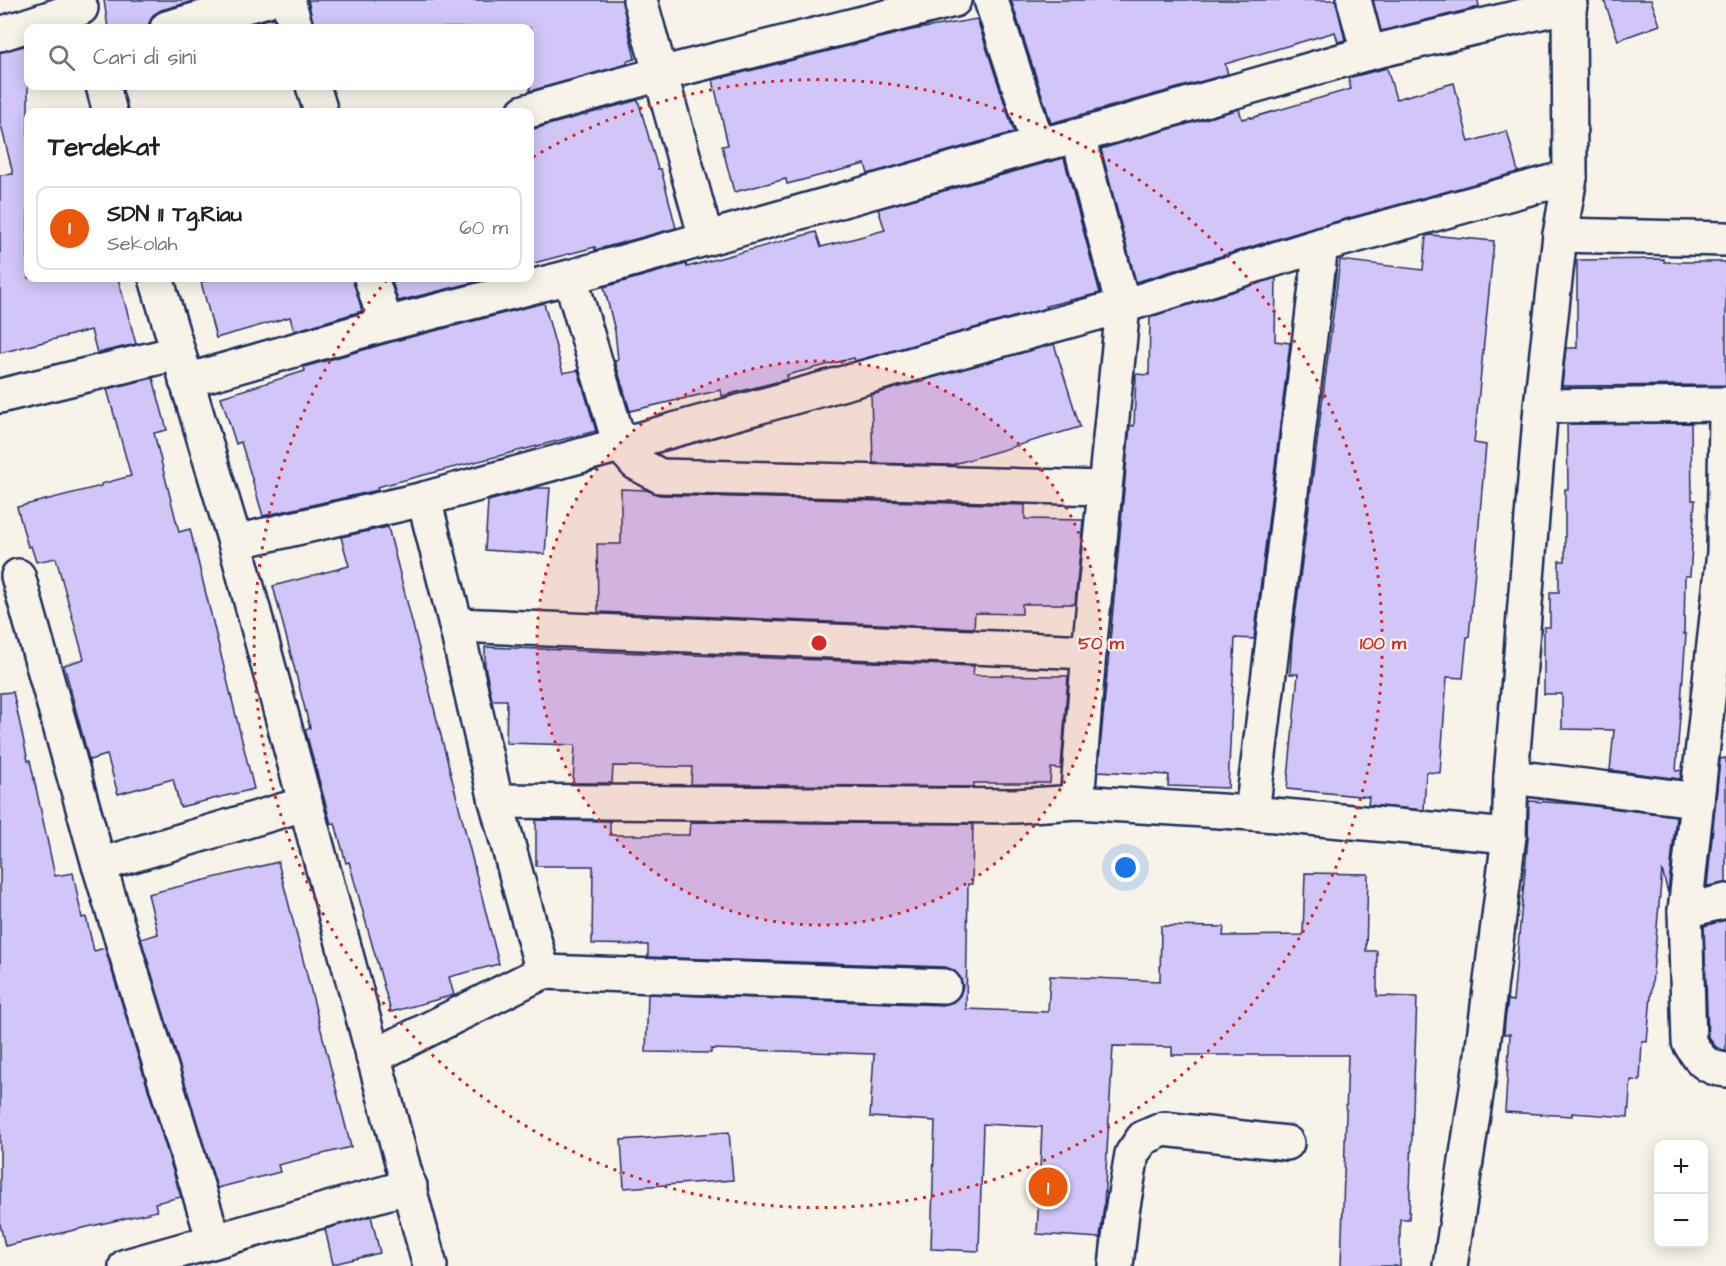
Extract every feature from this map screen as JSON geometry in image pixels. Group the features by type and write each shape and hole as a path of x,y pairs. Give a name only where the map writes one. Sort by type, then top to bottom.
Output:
{"street":[{"path":"181,24 267,0"},
{"path":"288,0 295,24"},
{"path":"640,0 706,238"},
{"path":"534,109 660,74 954,0"},
{"path":"991,0 1038,145"},
{"path":"1354,0 1368,53"},
{"path":"0,396 182,367 386,324 570,277 1368,53 1570,2 1570,177 1560,235 1541,406 1511,777 1509,836 1481,1062 1450,1266"},
{"path":"37,24 82,12"},
{"path":"0,34 24,28"},
{"path":"103,90 109,108"},
{"path":"314,90 320,108"},
{"path":"1077,802 1104,488 1123,306 1078,136"},
{"path":"235,543 424,499 1123,306 1321,245 1570,177"},
{"path":"1560,235 1726,238"},
{"path":"1252,813 1321,245"},
{"path":"570,277 620,445 636,463 660,476 1104,488"},
{"path":"157,282 235,543 430,1266"},
{"path":"372,282 386,324"},
{"path":"1541,406 1726,404"},
{"path":"1726,417 1725,552 1714,756 1697,800 1685,911 1689,1042 1699,1059 1715,1069 1726,1070"},
{"path":"424,499 456,625 496,801 543,972"},
{"path":"18,576 99,865 214,1241"},
{"path":"456,625 1089,652"},
{"path":"1511,777 1697,800"},
{"path":"496,801 1003,806 1077,802 1252,813 1509,836"},
{"path":"99,865 304,804"},
{"path":"1685,911 1726,901"},
{"path":"373,1057 543,972 944,986"},
{"path":"1116,1266 1132,1154 1143,1138 1164,1129 1287,1143"},
{"path":"126,1266 410,1186"}],"building":[{"path":"104,0 197,0 161,10 153,15 149,24 107,24"},
{"path":"308,0 622,0 635,59 627,61 627,64 534,90 534,24 313,24"},
{"path":"1011,0 1336,0 1345,40 1338,42 1335,32 1225,64 1228,74 1051,123"},
{"path":"1373,0 1478,0 1479,7 1381,31"},
{"path":"1604,0 1651,0 1660,25 1618,40"},
{"path":"272,18 276,24 250,24"},
{"path":"977,19 1014,132 868,174 865,164 787,184 786,179 734,192 722,146 728,145 713,80 912,30"},
{"path":"24,46 24,90 28,90 28,108 24,108 24,282 119,282 136,344 97,353 91,330 0,353 0,175 13,174 0,121 0,52"},
{"path":"1387,68 1396,99 1454,83 1469,142 1507,131 1518,172 1316,227 1136,282 1101,149 1239,109 1242,119 1251,118 1351,89 1348,78"},
{"path":"638,100 658,169 661,169 676,228 595,250 595,247 534,263 534,129"},
{"path":"1064,158 1100,293 1046,306 1047,308 855,361 854,358 787,375 788,379 722,396 721,390 630,411 615,361 618,360 615,331 604,287 816,232 821,247 885,230 878,209"},
{"path":"1426,236 1494,241 1474,443 1486,445 1469,637 1467,637 1463,678 1447,677 1440,773 1426,772 1424,810 1368,805 1369,797 1287,789 1298,674 1290,674 1292,641 1340,260 1423,270"},
{"path":"1664,259 1664,262 1726,262 1726,385 1562,386 1566,348 1577,348 1577,260"},
{"path":"1276,278 1275,341 1290,343 1254,639 1235,638 1228,788 1168,786 1169,775 1098,771 1130,425 1134,426 1136,374 1149,375 1150,317"},
{"path":"201,282 354,282 362,311 294,331 290,317 216,338"},
{"path":"392,282 476,282 398,301"},
{"path":"544,303 563,373 578,370 596,431 377,487 378,490 263,516 241,442 236,444 221,397 305,371 304,367"},
{"path":"1054,344 1080,427 951,465 873,463 871,395"},
{"path":"153,378 167,430 154,433 179,532 190,529 254,789 180,807 173,779 118,794 107,755 89,760 64,665 84,659 56,558 36,562 31,546 28,547 17,507 131,476 107,389"},
{"path":"1691,423 1692,500 1695,500 1690,576 1685,576 1684,634 1686,634 1676,771 1682,770 1680,779 1610,770 1614,730 1562,729 1562,694 1544,694 1544,627 1550,627 1550,592 1559,592 1559,561 1565,561 1565,489 1568,489 1567,424"},
{"path":"536,488 550,488 545,554 485,550 488,501"},
{"path":"621,489 646,490 659,495 1025,505 1025,519 1083,520 1075,604 1022,604 1022,614 975,613 974,628 598,612 597,544 621,544"},
{"path":"388,527 499,964 449,977 454,995 391,1012 349,862 346,863 335,823 331,824 305,729 310,728 273,586 349,566 341,537"},
{"path":"485,647 974,666 973,675 1068,676 1061,769 1051,768 1050,783 974,783 974,787 691,784 692,767 613,766 612,783 573,783 575,745 506,743 507,700 492,700 485,666"},
{"path":"13,692 55,876 73,873 82,918 86,917 94,951 105,948 181,1197 155,1203 157,1211 5,1246 0,1224 0,693"},
{"path":"1726,758 1726,883 1707,886 1720,759"},
{"path":"1529,801 1577,804 1676,816 1668,893 1662,870 1647,1042 1642,1041 1640,1081 1631,1080 1628,1117 1505,1112 1510,1034 1504,1034 1505,1021 1508,1000 1513,1001 1528,838"},
{"path":"536,820 610,821 610,835 689,835 690,822 973,824 972,884 968,884 966,1009 1048,1012 1050,976 1160,981 1161,926 1224,927 1223,936 1303,935 1305,873 1368,874 1366,951 1377,951 1377,996 1417,997 1409,1219 1400,1219 1400,1266 1341,1266 1348,1055 1172,1055 1172,1047 1113,1046 1100,1238 1037,1234 1042,1127 983,1124 979,1251 931,1249 935,1121 870,1117 874,1054 711,1049 711,1053 646,1052 648,994 943,1005 953,1002 960,995 963,986 960,977 953,970 945,967 648,957 648,945 592,944 593,866 536,866"},
{"path":"278,862 351,1147 278,1165 280,1172 217,1188 141,939 158,934 148,894"},
{"path":"1726,920 1726,1051 1716,1047 1708,1037 1704,926"},
{"path":"729,1132 733,1180 624,1188 621,1140"},
{"path":"371,1216 380,1253 333,1264 325,1229"}],"place":[{"name":"SDN 11 Tg.Riau","path":"1048,1187"}]}
